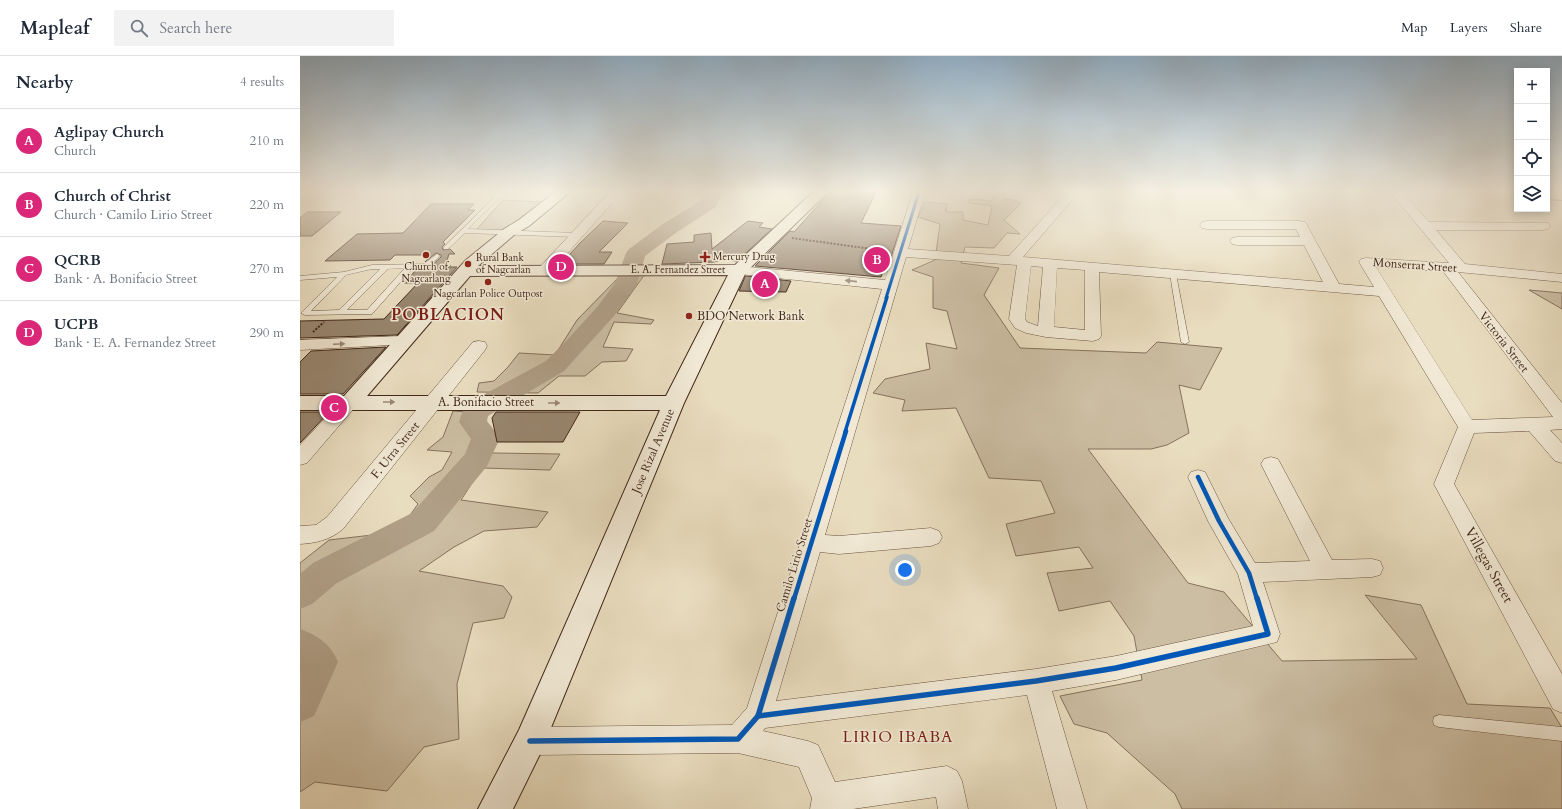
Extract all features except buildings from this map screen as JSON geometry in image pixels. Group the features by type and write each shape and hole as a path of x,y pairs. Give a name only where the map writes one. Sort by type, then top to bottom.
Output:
{"main road":[{"path":"350,402 467,268 509,232 517,227"},
{"name":"Jose Rizal Avenue","path":"495,809 530,741 673,403 739,270 785,227"},
{"name":"E. A. Fernandez Street","path":"467,268 544,271 739,270"},
{"name":"A. Bonifacio Street","path":"300,403 673,403"}],"street":[{"path":"544,271 583,227"},
{"name":"Camilo Lirio Street","path":"738,739 758,716 909,227"},
{"path":"1045,227 1018,261 1017,319 1021,325 1032,330 1093,336 1092,267"},
{"path":"1301,227 1333,287"},
{"name":"Victoria Street","path":"1426,227 1562,416"},
{"path":"1236,240 1308,241"},
{"path":"901,253 1018,261 1384,292"},
{"name":"Monserrat Street","path":"1467,427 1366,262 1454,268 1560,280"},
{"path":"1046,332 1050,264"},
{"name":"E. A. Fernandez Street","path":"739,270 890,285"},
{"path":"303,348 402,341"},
{"name":"F. Urra Street","path":"300,535 315,534 327,531 335,523 479,346"},
{"path":"300,458 350,402"},
{"path":"1533,423 1562,456"},
{"path":"1467,427 1533,423 1562,423"},
{"name":"Villegas Street","path":"1467,427 1444,484 1562,700"},
{"path":"1271,464 1326,570"},
{"path":"758,716 1036,681 1116,668 1268,634 1249,573 1219,521 1198,477"},
{"path":"812,542 839,545 931,537"},
{"path":"1249,573 1372,568"},
{"path":"1036,681 1072,809"},
{"path":"530,741 738,739 808,755 826,804 947,781 953,809"}],"lane":[{"path":"446,248 468,227"},
{"path":"464,231 576,234"},
{"path":"300,278 344,274 372,267 426,266 437,256"},
{"path":"344,274 305,313 369,312 411,266"},
{"path":"338,312 386,267"},
{"path":"1173,274 1185,342"},
{"path":"1439,721 1562,734"}],"path":[{"path":"777,235 901,253"},
{"path":"426,266 467,268"},
{"path":"303,348 338,312"}],"shaded area":[{"path":"479,227 508,227 504,230 476,230"},
{"path":"940,227 1012,227 1020,234 1007,233 994,248 965,247 961,263 999,268 984,295 1020,348 1146,353 1157,342 1222,348 1200,390 1179,385 1189,433 1167,445 1151,449 1088,449 1188,583 1224,592 1282,661 1417,659 1365,595 1421,605 1467,704 1550,708 1562,728 1562,809 1182,809 1175,794 1107,733 1074,724 1060,696 1142,680 1134,636 1110,601 1059,611 1047,573 1093,568 1079,547 1016,556 1006,524 1055,513 1041,481 989,478 956,408 902,411 905,400 873,393 885,379 930,369 926,343 957,349 947,311 933,308 933,277 912,270 935,260"},
{"path":"645,274 617,313 654,320 651,324 614,322 603,347 633,349 626,361 602,362 585,376 559,376 538,393 477,392 479,383 494,381 519,353 555,355 577,320 621,275"},
{"path":"1529,290 1562,293 1562,309"},
{"path":"453,411 480,413 481,439 476,449 494,453 560,454 550,470 482,468 461,500 548,512 537,527 484,531 454,547 419,571 503,586 512,597 504,618 473,623 457,684 459,739 424,747 387,791 315,782 300,792 300,563 329,540 398,532 418,504 410,496 429,477 442,470 452,452 427,450 443,437"}],"waterway":[{"path":"300,594 325,573 423,522 477,459 486,438 473,422 475,413 482,407 555,366 606,311 626,284 636,253 671,227"},
{"path":"300,646 319,662 300,703"}],"cycle path":[{"path":"530,741 738,739 758,716 908,227"},
{"path":"758,716 1036,681 1116,668 1268,634 1249,573 1219,521 1198,477"}],"place":[{"name":"Church of Nagcarlang","path":"426,255"},
{"name":"Mercury Drug","path":"705,257"},
{"name":"Church of Christ","path":"877,260"},
{"name":"Rural Bank of Nagcarlan","path":"468,264"},
{"name":"UCPB","path":"561,267"},
{"name":"Nagcarlan Police Outpost","path":"488,282"},
{"name":"Aglipay Church","path":"765,284"},
{"name":"BDO Network Bank","path":"689,316"},
{"name":"QCRB","path":"334,408"}],"district":[{"name":"POBLACION","path":"448,315"},
{"name":"LIRIO IBABA","path":"898,737"}]}
